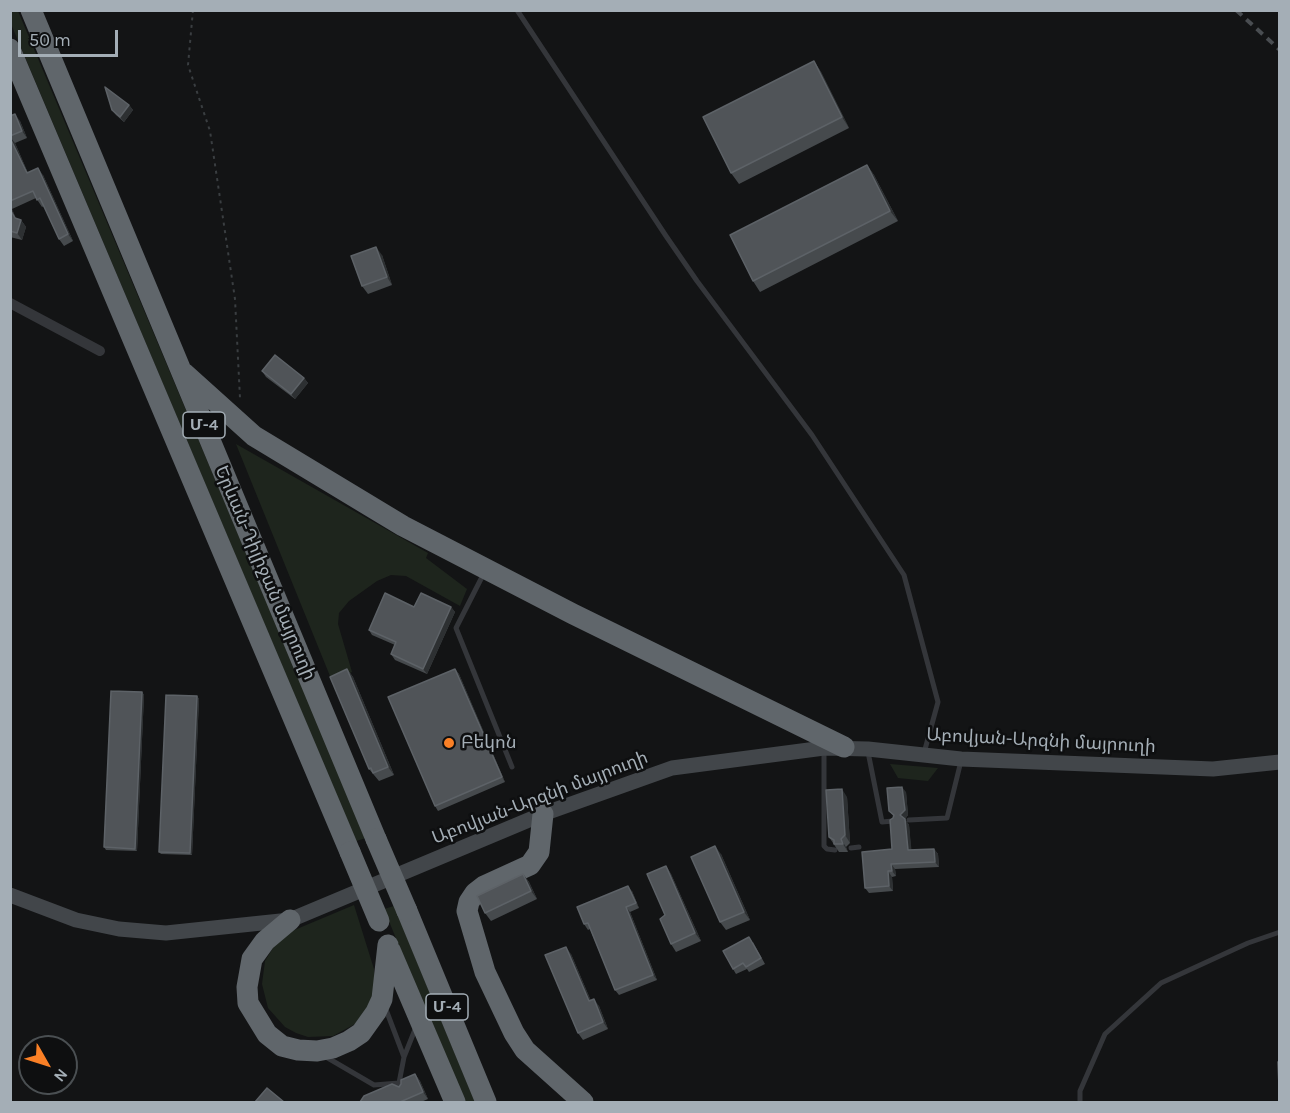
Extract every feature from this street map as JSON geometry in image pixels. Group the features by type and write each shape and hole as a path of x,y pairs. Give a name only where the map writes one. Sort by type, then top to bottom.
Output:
{"highway":[{"name":"Երևան-Դիլիջան մայրուղի","path":"31,10 486,1102"},
{"name":"Երևան-Դիլիջան մայրուղի","path":"11,53 455,1102"},
{"path":"181,369 254,436 403,526 834,748"},
{"path":"543,814 539,852 530,865 484,886 475,893 469,902 467,911 485,972 514,1033 525,1050 583,1102"},
{"path":"290,920 265,941 252,959 247,987 248,1003 267,1034 282,1046 317,1052 341,1045 361,1033 382,999 388,945"}],"main road":[{"name":"Աբովյան-Արզնի մայրուղի","path":"10,895 76,920 118,929 166,933 290,920 543,814 672,768 834,748 867,749 961,759 1213,768 1280,762"}],"street":[{"path":"10,303 100,351"}],"lane":[{"path":"517,10 691,272 812,435 904,575 938,702 924,754"},
{"path":"486,569 456,628 512,767"},
{"path":"834,748 824,846 835,850"},
{"path":"867,749 882,822 893,821"},
{"path":"909,820 947,818 961,759"},
{"path":"851,848 859,848"},
{"path":"1080,1102 1080,1091 1105,1034 1161,983 1248,943 1280,932"},
{"path":"382,999 404,1057"},
{"path":"317,1052 374,1085 400,1086 404,1057 419,1020"}],"path":[{"path":"193,10 188,65 210,131 235,299 240,398 223,407"}],"shaded area":[{"path":"10,11 18,11 366,838 356,841 11,24"},
{"path":"236,444 428,553 426,558 467,589 460,606 406,576 391,575 377,581 349,601 339,613 338,624 352,672 332,681"},
{"path":"890,764 938,768 928,781 898,778"},
{"path":"354,905 374,969 374,992 370,1004 355,1024 333,1036 308,1037 296,1033 285,1027 268,1008 262,984 265,961 276,943 292,931"},
{"path":"394,906 475,1102 464,1102 437,1039 384,909"}],"building":[{"path":"814,61 842,117 731,173 703,117"},
{"path":"105,87 129,105 120,117 112,110"},
{"path":"15,114 22,131 10,136 10,116"},
{"path":"10,138 27,173 38,168 68,234 59,239 40,198 37,200 33,191 10,201"},
{"path":"867,165 890,211 753,281 730,235"},
{"path":"10,209 15,218 21,220 17,233 10,231"},
{"path":"376,247 387,277 362,286 351,256"},
{"path":"275,355 304,378 291,394 262,371"},
{"path":"385,593 414,607 421,593 451,607 423,669 391,654 396,642 369,630"},
{"path":"347,669 388,767 373,773 371,768 369,769 330,677"},
{"name":"Բեկոն","path":"455,669 502,777 435,806 388,697"},
{"path":"111,691 142,692 135,849 104,847"},
{"path":"166,695 197,696 190,853 159,852"},
{"path":"902,787 905,810 900,815 905,819 908,850 934,849 935,862 891,864 892,871 888,871 889,886 865,888 862,852 892,849 890,820 894,815 889,811 887,788"},
{"path":"842,789 845,835 841,839 843,844 834,844 834,840 829,837 826,790"},
{"path":"715,846 744,912 720,922 691,857"},
{"path":"666,866 695,933 671,944 660,919 665,915 647,874"},
{"path":"523,874 531,891 485,913 477,896"},
{"path":"628,886 636,903 626,907 653,975 615,990 588,923 584,924 577,907"},
{"path":"749,937 761,958 746,967 743,963 733,969 723,951"},
{"path":"566,947 589,1001 594,999 603,1022 578,1033 545,955"},
{"path":"1280,1061 1280,1087 1279,1087 1278,1062"},
{"path":"415,1074 423,1092 400,1102 360,1102 364,1096 392,1084 399,1087 401,1080"},
{"path":"267,1088 284,1102 255,1102"}],"railway":[{"path":"1236,10 1280,50"}],"place":[{"name":"Բեկոն","path":"449,743"}]}
